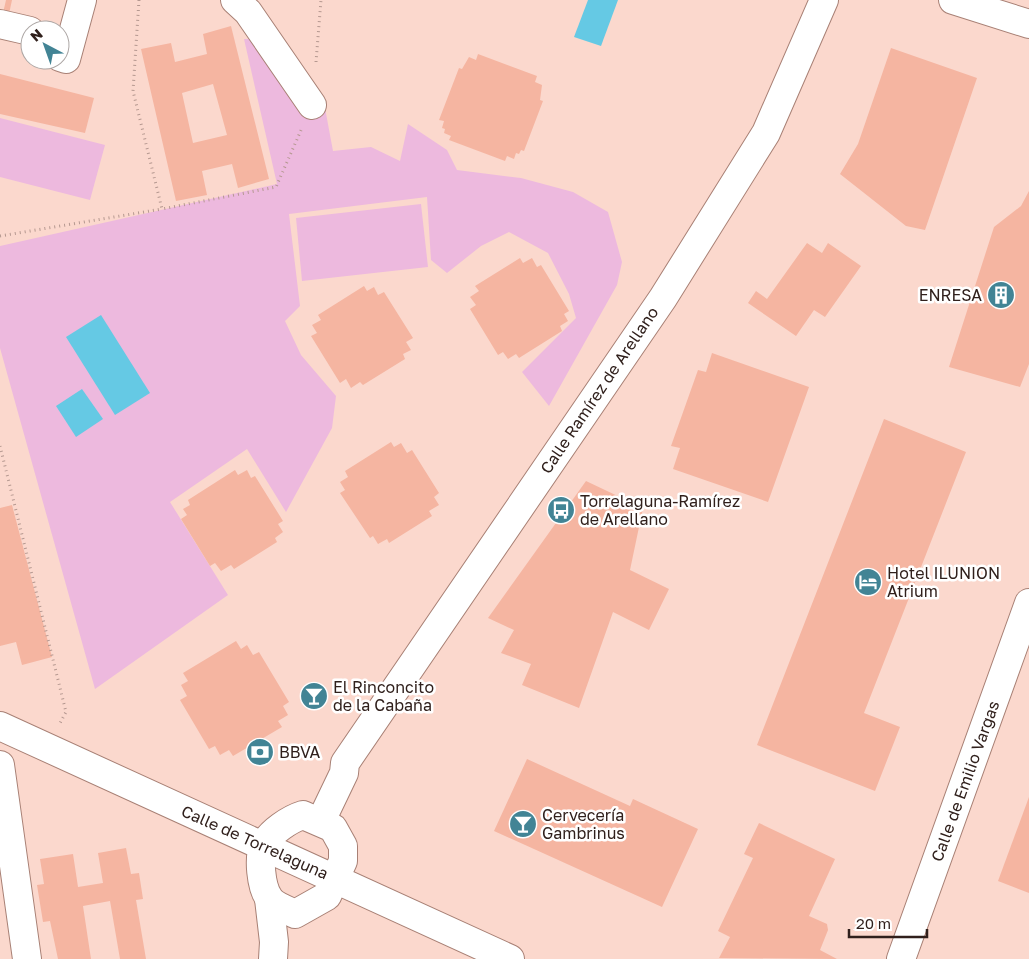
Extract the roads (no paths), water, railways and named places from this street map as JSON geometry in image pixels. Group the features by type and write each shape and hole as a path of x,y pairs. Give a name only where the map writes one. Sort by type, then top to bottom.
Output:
{"street":[{"path":"70,37 82,0"},
{"path":"235,0 248,12 312,105"},
{"name":"Calle Ramírez de Arellano","path":"312,818 344,773 345,763 673,282 766,133 824,0"},
{"path":"953,0 1029,24"},
{"path":"0,24 20,29"},
{"path":"0,43 20,48"},
{"name":"Calle de Emilio Vargas","path":"901,959 1029,603"},
{"name":"Calle de Torrelaguna","path":"0,726 510,959"},
{"path":"0,765 27,959"},
{"path":"292,818 312,818 333,828 343,846 342,861 336,879 327,896 295,914 274,951 269,899 262,883 261,866 264,845 292,818"},
{"path":"269,899 295,914"}],"water":[{"path":"588,0 618,0 601,46 574,37"},
{"path":"101,315 150,393 115,415 66,337"},
{"path":"82,389 103,419 76,437 56,406"}],"place":[{"name":"ENRESA","path":"1001,295"},
{"name":"Torrelaguna-Ramírez de Arellano","path":"561,510"},
{"name":"Hotel ILUNION Atrium","path":"868,582"},
{"name":"El Rinconcito de la Cabaña","path":"314,696"},
{"name":"BBVA","path":"260,752"},
{"name":"Cervecería Gambrinus","path":"523,824"}]}
